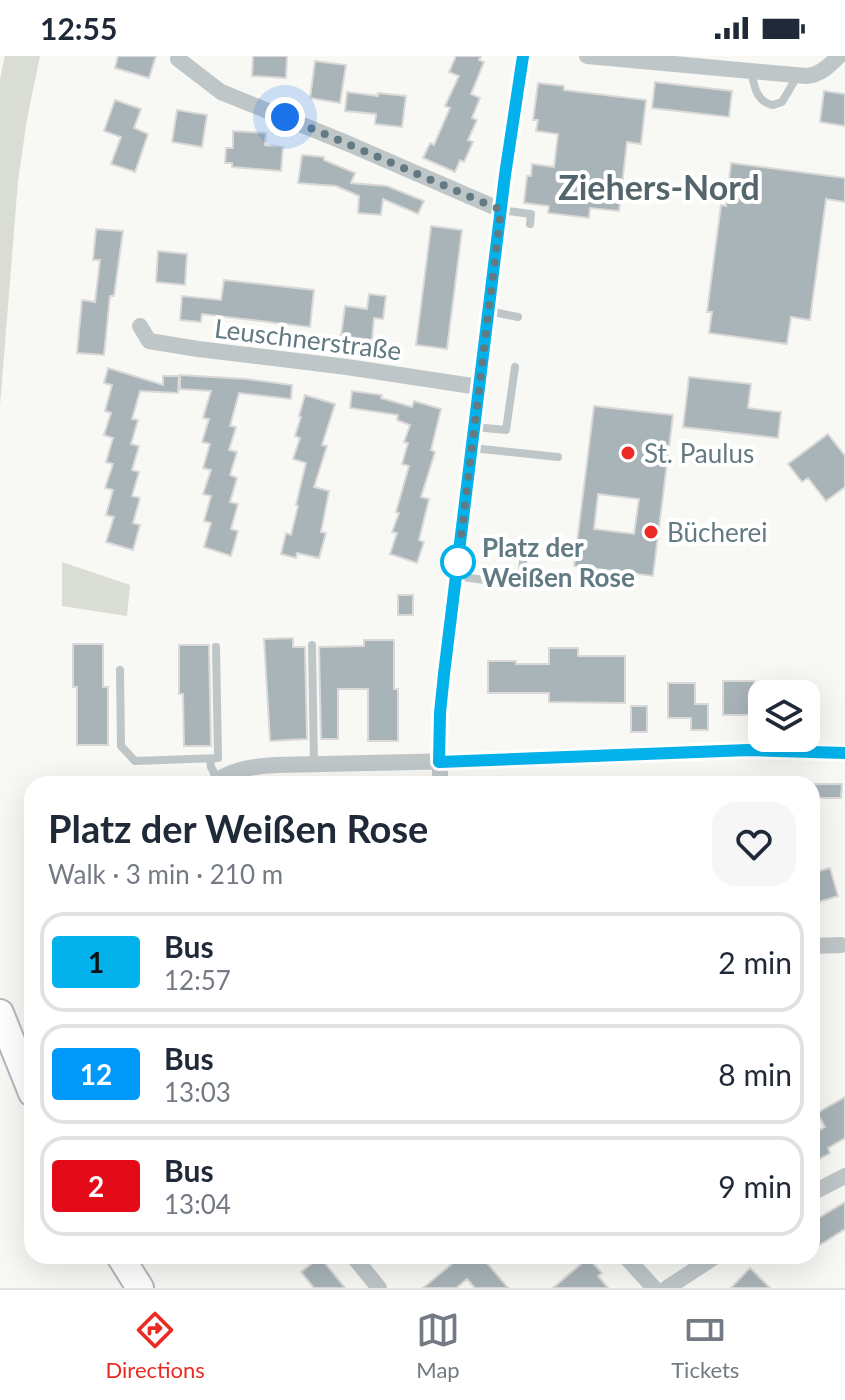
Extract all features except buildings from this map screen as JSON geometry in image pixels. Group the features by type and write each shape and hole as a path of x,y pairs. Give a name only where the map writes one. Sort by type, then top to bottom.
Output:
{"highway":[{"path":"0,1013 24,1073"},
{"path":"125,1264 140,1288"}],"street":[{"path":"440,776 440,713 488,311 523,56"},
{"path":"587,56 798,75 814,75 839,56"},
{"path":"178,59 221,92 501,210"},
{"name":"Leuschnerstraße","path":"140,326 149,341 479,387"},
{"path":"228,776 256,766 748,750 845,753"},
{"path":"820,946 841,945"},
{"path":"820,1189 845,1176"},
{"path":"360,1264 379,1288"},
{"path":"632,1264 654,1288"},
{"path":"667,1288 704,1264"}],"lane":[{"path":"750,70 762,101 773,105 782,102 798,75"},
{"path":"501,210 531,214 530,224"},
{"path":"488,311 518,317"},
{"path":"474,427 506,430 515,367"},
{"path":"472,448 558,457"},
{"path":"456,576 520,585 524,554"},
{"path":"312,645 314,764"},
{"path":"120,670 121,746 135,761 218,758 216,647"},
{"path":"210,759 213,776"}],"shaded area":[{"path":"5,56 40,56 18,181 0,406 0,79"},
{"path":"62,562 130,585 127,616 62,606"}],"bus line":[{"name":"1","path":"523,56 505,175 444,674 439,762 748,750 845,753"}],"place":[{"name":"St. Paulus","path":"628,453"},
{"name":"Bücherei","path":"651,532"},
{"name":"Platz der Weißen Rose","path":"458,562"}],"district":[{"name":"Ziehers-Nord","path":"659,186"}],"route":[{"path":"285,117 501,210 458,562"}]}
